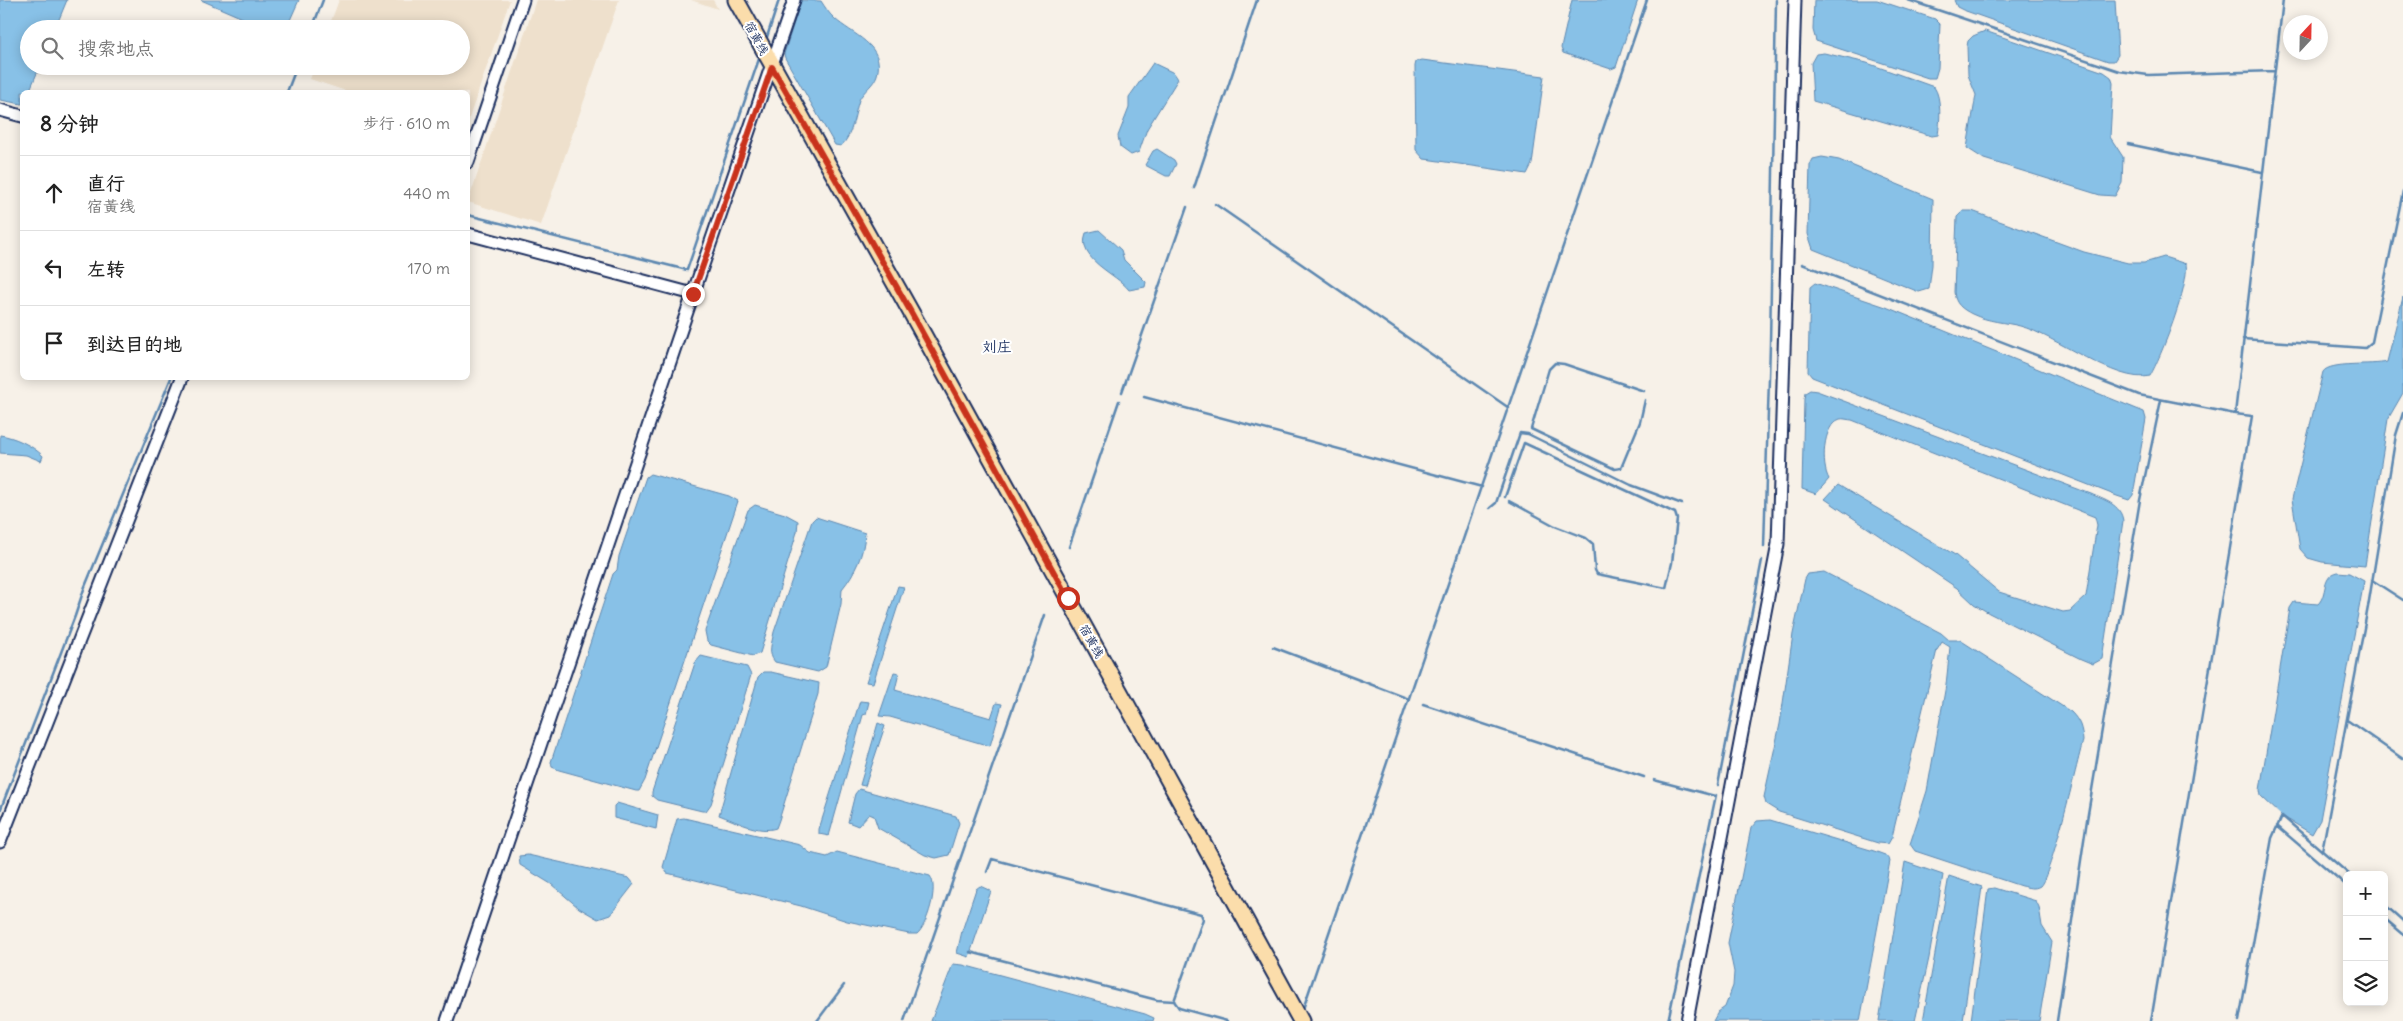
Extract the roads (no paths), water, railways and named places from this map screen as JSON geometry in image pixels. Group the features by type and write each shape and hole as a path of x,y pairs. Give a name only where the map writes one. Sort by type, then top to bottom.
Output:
{"main road":[{"name":"宿黄线","path":"736,0 912,314 1301,1021"}],"street":[{"path":"470,156 523,0"},
{"path":"447,1021 794,0"},
{"path":"1687,1021 1778,544 1795,0"},
{"path":"0,110 20,115"},
{"path":"470,235 693,294"},
{"path":"0,842 181,380"}],"water":[{"path":"0,0 67,0 59,20 20,20 20,75 36,75 30,90 20,90 20,104 0,100"},
{"path":"201,0 299,0 290,20 247,20"},
{"path":"801,0 821,1 833,17 872,48 876,56 878,65 877,75 859,100 851,131 841,146 835,145 785,58 784,54"},
{"path":"1572,0 1638,0 1616,67 1611,69 1563,53 1561,48"},
{"path":"1814,0 1877,0 1935,19 1940,24 1938,68 1935,78 1928,78 1816,41 1813,30"},
{"path":"1954,0 2115,0 2118,55 2114,61 2108,61 1963,10 1957,7"},
{"path":"1985,31 2104,72 2111,77 2113,83 2110,137 2123,157 2122,183 2115,196 2100,195 1984,159 1967,148 1976,95 1968,75 1967,46 1968,41 1973,36"},
{"path":"1824,53 1867,63 1934,87 1939,104 1938,135 1932,136 1813,101 1811,63 1816,54"},
{"path":"1422,60 1544,76 1532,164 1527,174 1424,159 1416,150 1415,66 1416,62"},
{"path":"1153,63 1174,73 1178,79 1147,129 1139,152 1131,155 1120,147 1118,136 1129,108 1129,97"},
{"path":"1157,149 1174,160 1176,164 1170,176 1166,176 1145,165 1153,151"},
{"path":"1822,157 1839,160 1933,199 1932,265 1929,289 1919,292 1813,249 1808,234 1810,165 1813,159"},
{"path":"1963,211 1972,211 2084,252 2128,263 2144,263 2164,257 2186,264 2184,287 2179,303 2161,353 2150,376 2136,377 2120,373 2034,331 2020,326 1984,319 1962,308 1957,303 1954,292 1957,217"},
{"path":"1099,230 1121,250 1124,260 1146,282 1145,287 1129,290 1092,258 1084,243 1086,233"},
{"path":"1815,283 1886,307 2144,412 2146,419 2133,495 2129,500 2117,496 1812,377 1808,372 1810,287"},
{"path":"2403,297 2403,393 2388,419 2365,566 2322,562 2308,558 2300,549 2292,499 2323,372 2334,366 2387,362"},
{"path":"1810,390 2091,494 2119,510 2123,521 2102,659 2093,664 1989,613 1974,604 1957,588 1825,499 1838,485 1955,555 1999,592 2063,612 2070,611 2086,596 2097,525 2095,517 1852,420 1844,419 1834,423 1826,437 1824,456 1826,473 1829,479 1816,494 1802,489 1804,399 1805,393"},
{"path":"0,435 34,448 43,456 41,461 26,455 0,453"},
{"path":"650,474 729,496 738,501 645,780 639,791 636,791 559,770 552,767 551,762 613,574 617,570 619,556 646,477"},
{"path":"755,505 785,514 798,521 797,532 760,653 753,656 711,645 707,641 705,631 748,510"},
{"path":"816,517 865,533 858,563 842,589 841,604 826,667 818,672 775,662 771,655 774,632 812,521"},
{"path":"1824,572 1941,633 1949,640 1960,640 2071,712 2077,719 2083,741 2057,842 2045,878 2040,886 2033,888 2021,886 1915,851 1910,844 1927,791 1946,685 1950,647 1942,642 1937,650 1892,837 1888,844 1878,843 1779,812 1766,804 1764,797 1780,724 1793,634 1805,579 1808,574"},
{"path":"2338,572 2349,573 2364,581 2320,820 2312,834 2282,816 2261,796 2260,790 2290,608 2294,602 2318,604 2329,577"},
{"path":"898,586 904,587 873,683 866,682"},
{"path":"701,656 747,667 751,675 711,804 706,811 657,800 652,796 695,663"},
{"path":"763,672 771,672 819,683 818,694 779,820 776,828 769,829 747,826 719,815 758,677"},
{"path":"894,672 899,673 895,690 991,718 996,703 1002,704 990,746 890,717 879,716"},
{"path":"860,701 869,702 866,714 863,715 829,836 819,834 819,829"},
{"path":"878,723 885,726 865,786 860,785"},
{"path":"859,789 956,816 959,823 949,855 936,858 925,855 878,828 874,816 869,814 858,826 848,822 855,794"},
{"path":"617,803 658,815 656,829 614,818 614,806"},
{"path":"684,818 800,845 810,853 827,857 837,852 930,876 933,889 931,906 925,923 917,934 909,934 847,921 801,906 667,873 663,867 677,819"},
{"path":"1770,820 1874,851 1885,855 1890,861 1860,1021 1713,1021 1718,1012 1725,1007 1733,986 1734,972 1728,943 1751,828 1757,821"},
{"path":"528,855 629,878 634,884 610,915 598,919 579,908 551,884 520,865 519,856"},
{"path":"1905,862 1943,875 1929,958 1915,1021 1879,1021"},
{"path":"1949,876 1982,887 1963,1021 1923,1021"},
{"path":"980,886 991,891 969,957 957,953 976,889"},
{"path":"1994,888 2036,901 2039,907 2042,926 2052,942 2039,1021 1971,1021 1988,889"},
{"path":"953,964 963,965 1154,1018 1153,1021 931,1021"}],"waterway":[{"path":"315,20 323,0"},
{"path":"766,40 779,0"},
{"path":"1194,188 1257,0"},
{"path":"1303,1009 1647,0"},
{"path":"1764,547 1770,344 1776,0"},
{"path":"1908,0 2119,71 2148,75 2274,71"},
{"path":"1802,264 2139,395 2235,414 2283,0"},
{"path":"470,216 687,270 759,59"},
{"path":"288,90 294,75"},
{"path":"2128,144 2262,172"},
{"path":"2243,339 2365,348 2372,342 2403,191"},
{"path":"1215,204 1509,408"},
{"path":"1122,392 1187,207"},
{"path":"1644,391 1564,364 1555,363 1549,369 1531,429 1615,469 1621,468 1640,422 1645,400"},
{"path":"0,811 84,589 170,380"},
{"path":"1144,397 1482,487"},
{"path":"2057,1021 2087,820 2140,500 2161,400"},
{"path":"1069,547 1119,401"},
{"path":"2322,851 2368,607 2396,435 2403,413"},
{"path":"2151,1021 2252,416 2235,414"},
{"path":"1490,508 1496,503 1520,433 1528,434 1631,485 1682,504"},
{"path":"1505,497 1524,443 1675,513 1677,519 1672,563 1666,588 1597,574 1593,544 1586,538 1555,526 1509,501"},
{"path":"1718,785 1762,560"},
{"path":"2372,580 2403,600"},
{"path":"904,1021 1045,615"},
{"path":"1273,647 1409,699"},
{"path":"1423,704 1644,777"},
{"path":"2347,720 2403,759"},
{"path":"1654,780 1715,796"},
{"path":"1668,1021 1716,795"},
{"path":"2239,1021 2272,838 2282,816 2345,871"},
{"path":"2277,826 2343,883"},
{"path":"970,952 1157,1000 1174,1001 1203,919 1201,914 992,859 987,872"},
{"path":"2388,908 2403,921"},
{"path":"2388,921 2403,934"},
{"path":"817,1021 844,985"},
{"path":"1174,1001 1179,1008 1227,1021"}],"district":[{"name":"刘庄","path":"997,346"}]}
